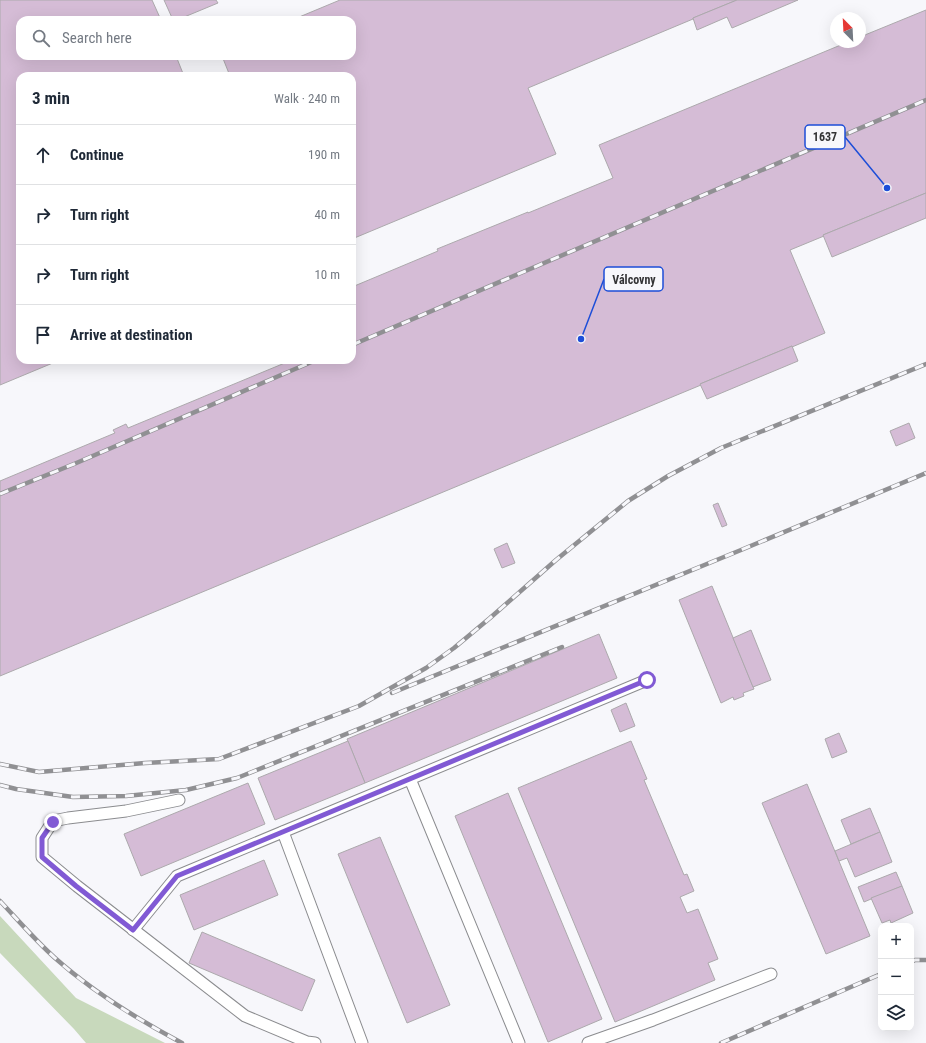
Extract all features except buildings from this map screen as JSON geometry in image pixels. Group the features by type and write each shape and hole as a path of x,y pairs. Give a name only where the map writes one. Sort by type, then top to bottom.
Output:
{"lane":[{"path":"133,930 177,876 647,680"},
{"path":"410,779 518,1043"},
{"path":"178,800 126,811 68,818 53,822 42,838 42,857 76,886 245,1016 307,1042 315,1043"},
{"path":"283,832 362,1043"},
{"path":"588,1043 771,974"}],"green space":[{"path":"0,916 76,998 165,1043 86,1043 0,953"}],"railway":[{"path":"356,343 926,100"},
{"path":"0,494 74,464 307,364"},
{"path":"0,764 39,772 145,763 219,759 359,706 426,668 454,648 556,560 628,501 668,476 721,448 926,364"},
{"path":"392,693 926,473"},
{"path":"0,785 16,789 73,797 126,796 186,790 237,778 562,647"},
{"path":"0,901 48,951 100,994 132,1015 182,1043"},
{"path":"914,960 926,960"},
{"path":"721,1043 878,975"}],"place":[{"name":"1637","path":"887,188"},
{"name":"Válcovny","path":"581,339"}],"route":[{"path":"53,822 42,838 42,857 76,886 133,930 177,876 647,680"}]}
